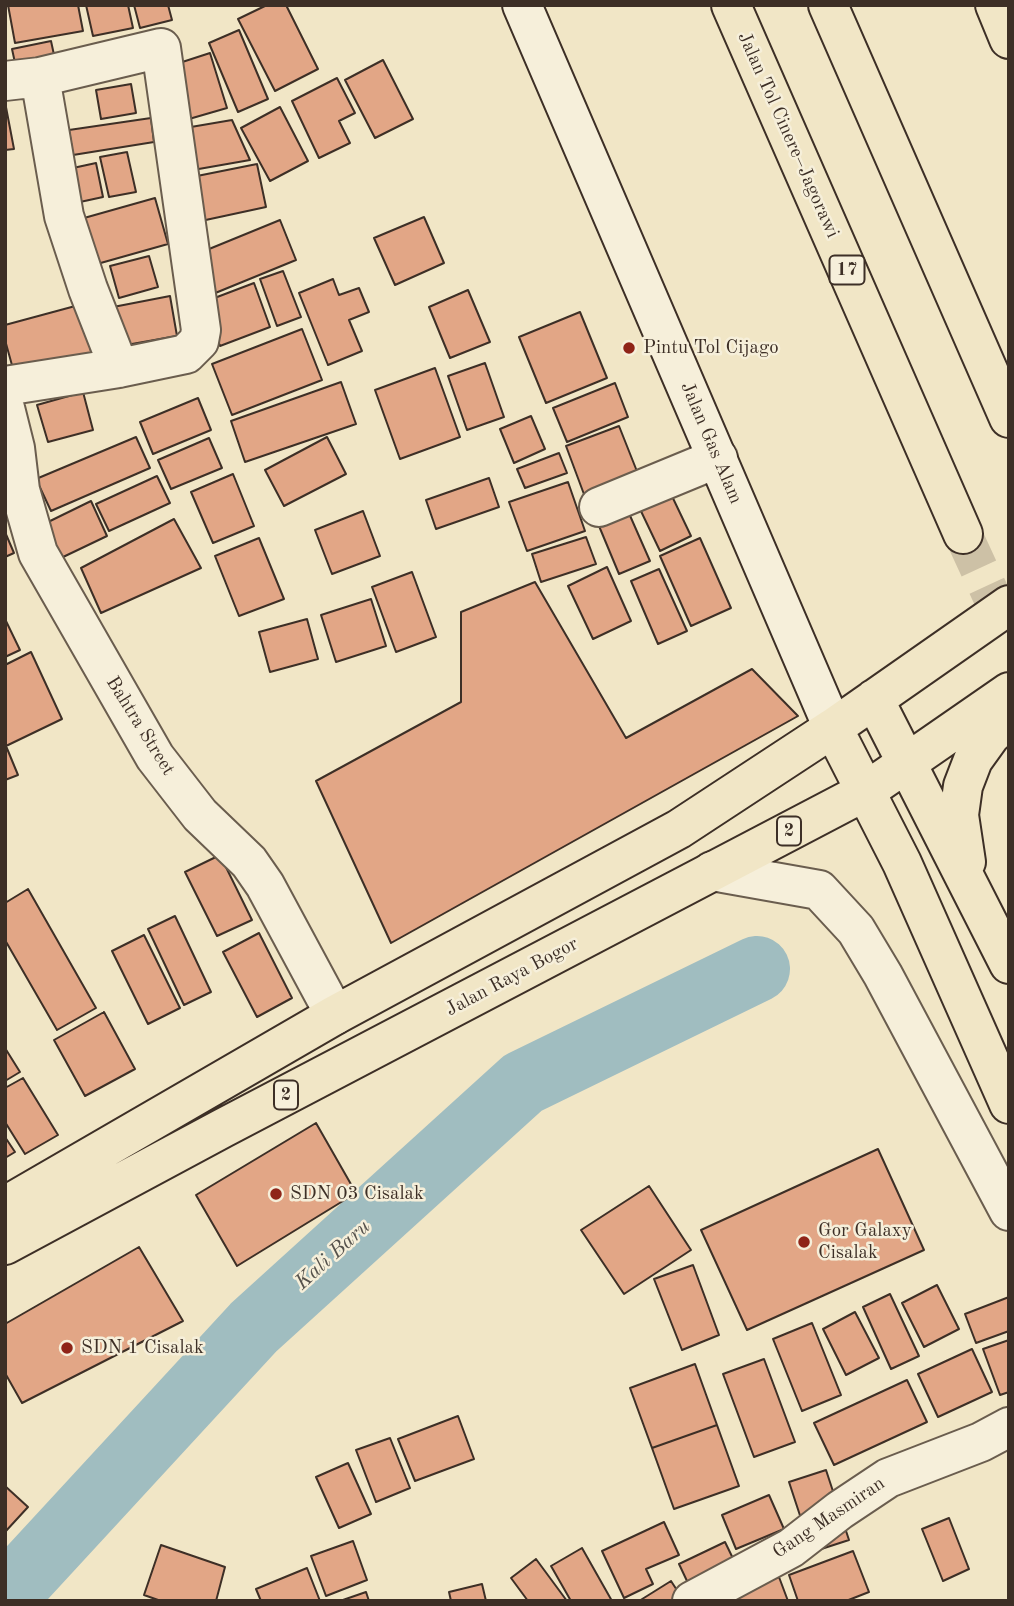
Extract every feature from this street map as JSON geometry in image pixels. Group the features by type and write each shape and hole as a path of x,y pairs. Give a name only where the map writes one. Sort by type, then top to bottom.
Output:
{"highway":[{"name":"Jalan Tol Cinere–Jagorawi","path":"731,5 963,534"},
{"path":"828,5 1009,418"},
{"path":"995,5 1009,39"},
{"path":"1009,605 833,728 902,863 1009,1104"},
{"name":"Jalan Raya Bogor","path":"5,1245 866,791 1009,692"},
{"path":"874,699 1009,964"},
{"path":"970,888 960,815 963,786 973,760 991,735 1009,719"},
{"name":"2","path":"5,1206 335,1015 679,829 833,728"}],"street":[{"name":"Jalan Gas Alam","path":"522,5 833,728"},
{"path":"5,386 119,368 186,354 199,341 201,330 161,48 23,79 88,289 119,368"},
{"name":"Bahtra Street","path":"5,408 15,448 26,519 38,553 155,757 200,815 249,862 265,885 335,1015"},
{"path":"598,507 718,458"},
{"path":"712,871 819,890 856,930 883,975 1009,1211"},
{"name":"Gang Masmiran","path":"691,1601 792,1548 840,1510 888,1478 981,1442 1009,1427"}],"building":[{"path":"8,5 78,5 83,31 15,43"},
{"path":"86,5 128,5 133,28 93,36"},
{"path":"134,5 168,5 172,20 140,28"},
{"path":"267,5 286,5 318,69 275,91 238,19"},
{"path":"239,30 268,99 238,112 209,43"},
{"path":"51,41 56,64 17,72 12,49"},
{"path":"210,53 227,108 189,119 173,65"},
{"path":"383,60 413,119 375,138 345,80"},
{"path":"337,78 355,113 339,121 350,143 319,158 292,101"},
{"path":"131,84 136,113 101,119 96,90"},
{"path":"5,102 14,149 5,150"},
{"path":"280,107 308,161 270,181 241,128"},
{"path":"151,118 154,142 73,155 69,130"},
{"path":"232,120 250,160 193,170 185,128"},
{"path":"127,152 136,192 109,197 100,157"},
{"path":"96,163 103,197 80,202 73,168"},
{"path":"257,164 266,207 201,221 192,177"},
{"path":"155,198 168,244 90,266 77,220"},
{"path":"424,217 444,263 395,285 374,238"},
{"path":"280,220 296,260 208,296 192,256"},
{"path":"149,256 158,287 119,298 110,266"},
{"path":"283,271 301,317 277,326 260,279"},
{"path":"333,279 339,295 359,288 369,312 349,320 362,351 328,365 299,293"},
{"path":"254,283 270,327 220,346 204,302"},
{"path":"468,290 490,342 450,358 429,307"},
{"path":"170,296 177,336 115,347 108,308"},
{"path":"79,305 92,355 15,376 5,340 5,325"},
{"path":"580,312 607,378 546,403 519,337"},
{"path":"302,329 322,380 232,415 212,364"},
{"path":"485,363 504,417 467,430 448,376"},
{"path":"435,368 460,437 400,459 375,390"},
{"path":"341,382 356,424 245,462 231,421"},
{"path":"615,383 628,417 567,442 553,408"},
{"path":"83,392 93,430 48,442 37,405"},
{"path":"198,398 211,430 153,454 140,422"},
{"path":"531,416 545,449 514,463 500,429"},
{"path":"619,426 642,484 588,505 566,446"},
{"path":"136,437 150,468 51,511 36,479"},
{"path":"327,437 346,474 284,506 265,470"},
{"path":"209,438 222,468 171,489 158,460"},
{"path":"559,453 567,473 525,488 517,469"},
{"path":"233,474 254,526 213,543 191,492"},
{"path":"157,476 170,503 109,531 96,504"},
{"path":"489,478 499,507 436,529 426,500"},
{"path":"568,482 585,531 527,551 509,502"},
{"path":"670,492 691,536 660,551 639,507"},
{"path":"91,501 107,536 61,558 44,524"},
{"path":"624,502 650,561 619,574 594,514"},
{"path":"363,511 380,556 332,574 315,530"},
{"path":"174,519 201,568 101,613 81,568"},
{"path":"5,532 14,553 5,557"},
{"path":"586,537 596,564 541,582 532,554"},
{"path":"259,538 284,599 239,616 215,556"},
{"path":"700,538 731,608 691,626 660,556"},
{"path":"607,567 631,621 593,639 568,586"},
{"path":"659,569 687,631 658,644 631,581"},
{"path":"412,572 436,637 396,652 372,587"},
{"path":"535,582 626,738 752,669 798,716 391,943 316,781 461,702 461,612"},
{"path":"371,599 386,646 336,662 321,615"},
{"path":"5,619 20,650 5,657"},
{"path":"307,619 318,659 270,672 259,632"},
{"path":"31,652 62,719 6,746 18,775 5,780 5,665"},
{"path":"220,855 252,920 217,936 185,872"},
{"path":"28,889 96,1008 57,1030 5,940 5,903"},
{"path":"175,916 211,992 184,1005 148,929"},
{"path":"259,933 292,998 257,1017 223,952"},
{"path":"144,935 180,1008 148,1024 112,951"},
{"path":"104,1012 135,1069 85,1096 54,1040"},
{"path":"5,1048 20,1072 5,1081"},
{"path":"23,1078 58,1135 25,1154 5,1122 5,1088"},
{"name":"SDN 03 Cisalak","path":"316,1123 356,1193 237,1266 196,1195"},
{"path":"5,1137 15,1152 5,1158"},
{"path":"878,1149 924,1250 747,1330 701,1230"},
{"path":"649,1186 691,1250 624,1294 581,1230"},
{"name":"SDN 1 Cisalak","path":"139,1247 183,1321 22,1403 5,1373 5,1324"},
{"path":"693,1265 719,1335 682,1350 654,1279"},
{"path":"937,1285 959,1329 924,1347 902,1303"},
{"path":"890,1294 919,1356 891,1369 863,1307"},
{"path":"1009,1297 1009,1331 976,1343 965,1314"},
{"path":"855,1312 879,1358 846,1375 823,1329"},
{"path":"812,1323 841,1395 802,1411 773,1339"},
{"path":"1009,1340 1009,1392 1000,1395 983,1349"},
{"path":"972,1349 992,1392 938,1417 918,1374"},
{"path":"764,1359 795,1442 754,1457 723,1374"},
{"path":"695,1364 717,1425 652,1448 630,1388"},
{"path":"907,1380 927,1422 834,1465 814,1423"},
{"path":"458,1416 474,1459 415,1481 398,1439"},
{"path":"717,1425 739,1486 674,1509 652,1448"},
{"path":"390,1438 410,1488 376,1502 356,1450"},
{"path":"348,1463 371,1514 339,1528 316,1477"},
{"path":"826,1470 849,1540 812,1552 789,1482"},
{"path":"5,1486 28,1507 5,1532"},
{"path":"769,1495 784,1529 736,1549 722,1515"},
{"path":"949,1518 969,1569 943,1581 922,1529"},
{"path":"664,1522 679,1555 646,1569 653,1584 624,1598 602,1551"},
{"path":"353,1541 367,1580 326,1596 311,1556"},
{"path":"725,1542 741,1575 695,1598 679,1564"},
{"path":"161,1545 225,1567 216,1601 161,1601 144,1595"},
{"path":"582,1548 612,1601 571,1601 551,1566"},
{"path":"853,1551 869,1592 846,1601 798,1601 789,1575"},
{"path":"536,1559 567,1601 528,1601 511,1578"},
{"path":"307,1568 320,1601 261,1601 256,1589"},
{"path":"779,1577 788,1601 714,1601"},
{"path":"671,1581 684,1601 639,1601"},
{"path":"482,1584 486,1601 451,1601 449,1592"},
{"path":"366,1592 369,1601 340,1601"}],"waterway":[{"name":"Kali Baru","path":"5,1597 254,1327 523,1083 757,969"}],"tunnel":[{"path":"963,534 1009,634"}],"place":[{"name":"Pintu Tol Cijago","path":"629,348"},
{"name":"SDN 03 Cisalak","path":"276,1194"},
{"name":"Gor Galaxy Cisalak","path":"804,1242"},
{"name":"SDN 1 Cisalak","path":"67,1348"}]}
